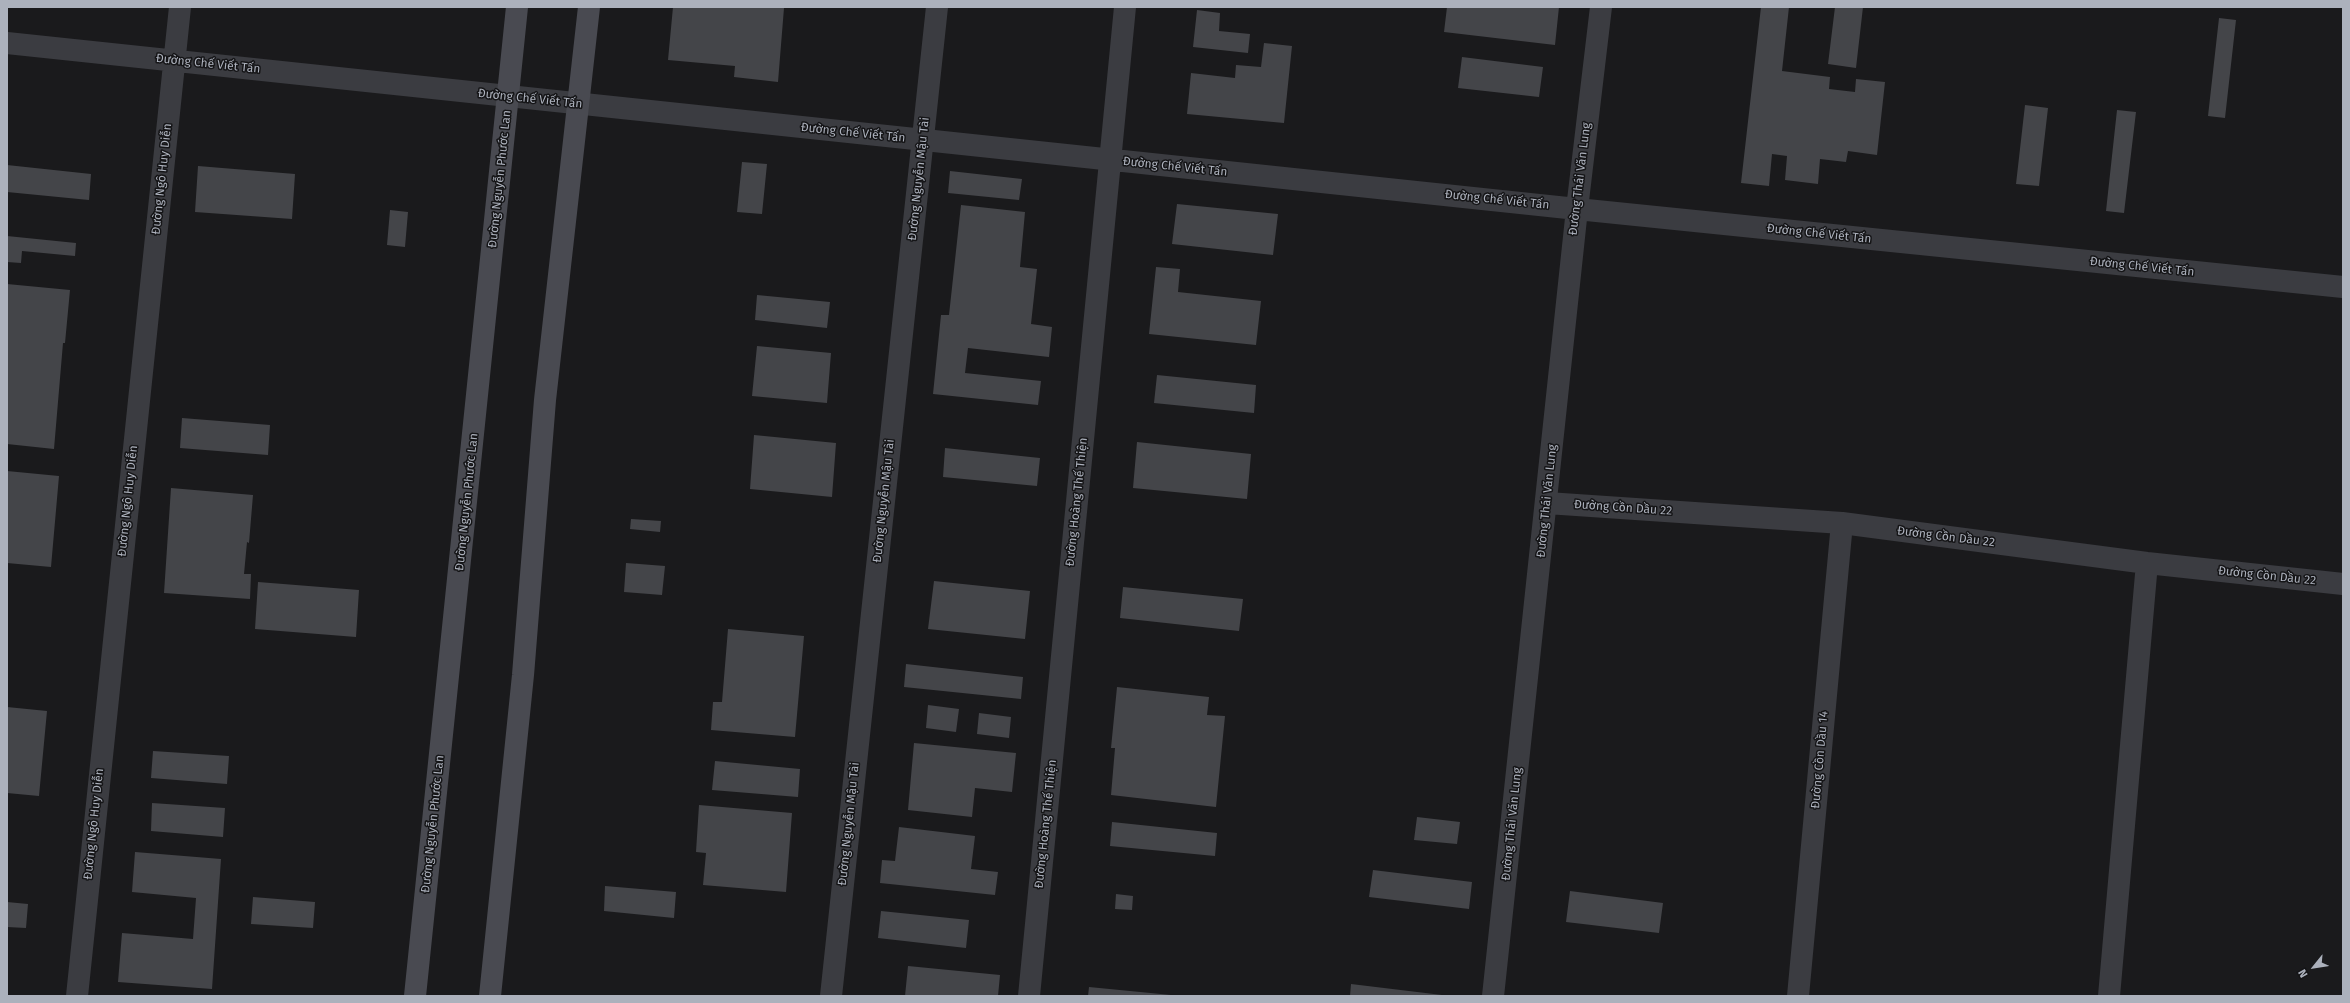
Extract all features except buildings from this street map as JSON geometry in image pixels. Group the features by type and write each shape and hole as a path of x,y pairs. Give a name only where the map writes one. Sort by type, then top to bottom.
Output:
{"main road":[{"name":"Đường Nguyễn Phước Lan","path":"415,996 517,7"},
{"path":"490,996 523,675 545,400 589,7"}],"street":[{"name":"Đường Ngô Huy Diễn","path":"77,996 180,7"},
{"name":"Đường Nguyễn Mậu Tài","path":"831,996 938,7"},
{"name":"Đường Hoàng Thế Thiện","path":"1029,996 1125,7"},
{"name":"Đường Thái Văn Lung","path":"1493,996 1547,503 1577,209 1601,7"},
{"name":"Đường Chế Viết Tấn","path":"7,43 1577,209 2343,287"},
{"name":"Đường Cồn Dầu 22","path":"1547,503 1842,523 2147,563 2343,584"},
{"name":"Đường Cồn Dầu 14","path":"1798,996 1842,523"},
{"path":"2109,996 2147,563"}]}
